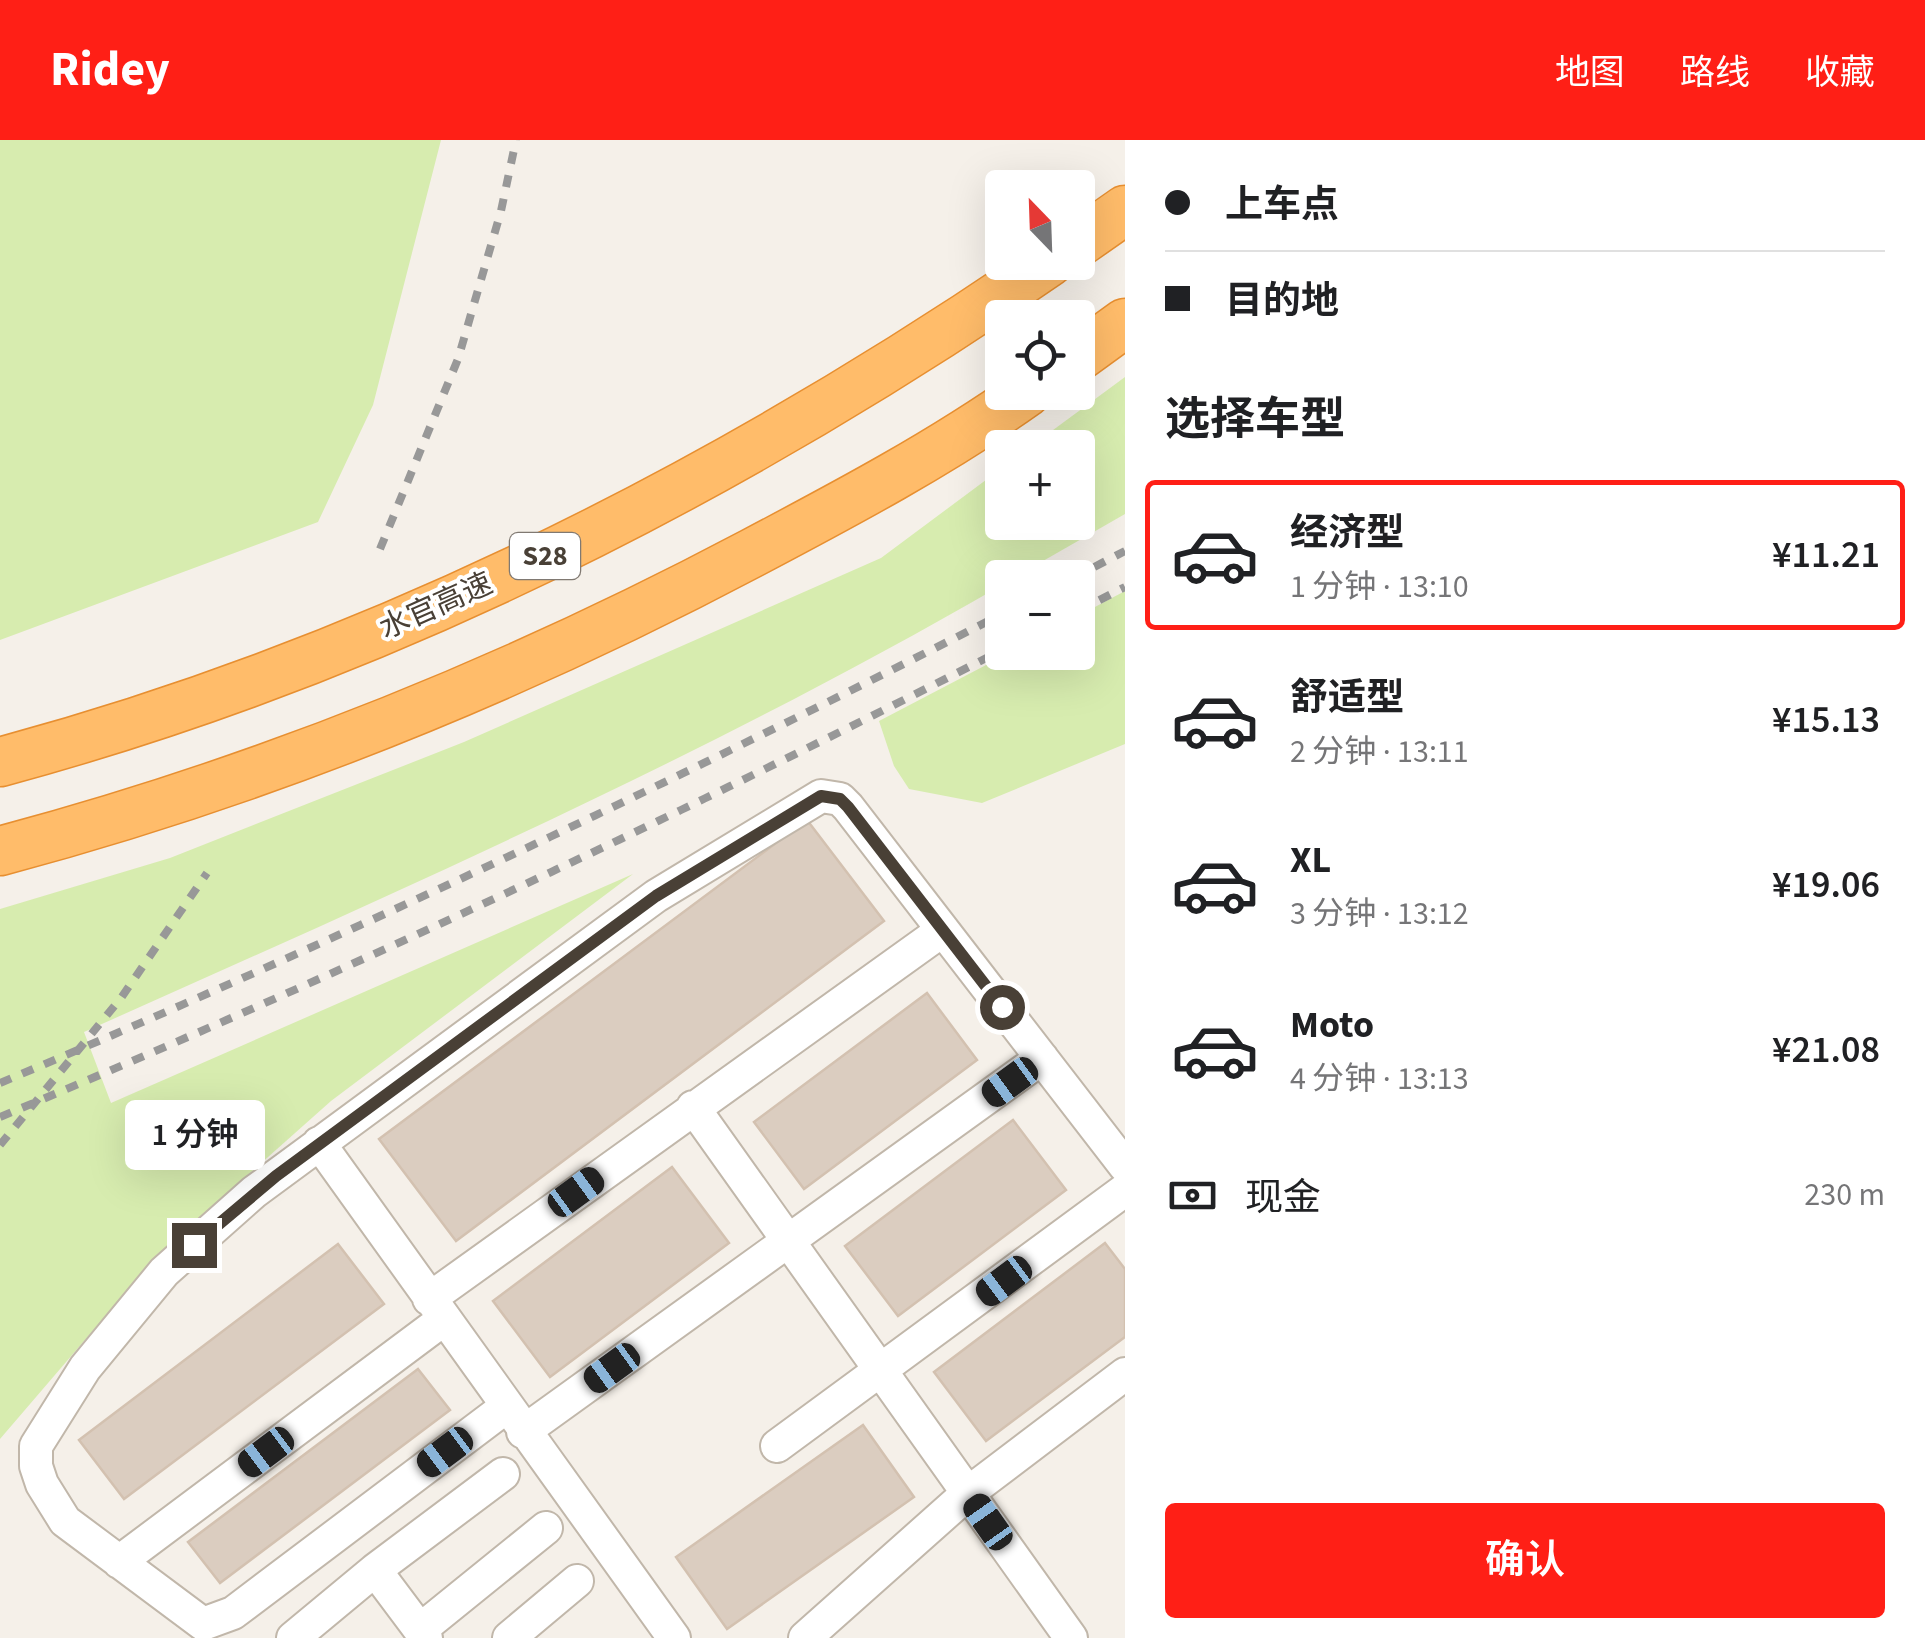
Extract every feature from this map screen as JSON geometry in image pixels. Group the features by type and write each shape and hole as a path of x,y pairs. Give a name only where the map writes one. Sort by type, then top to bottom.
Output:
{"highway":[{"path":"1095,231 1125,210"},
{"name":"水官高速","path":"0,762 230,691 440,606 597,530 794,427 1020,280"},
{"path":"1095,345 1125,323"},
{"path":"0,851 249,776 455,697 635,615 838,508 998,410"}],"lane":[{"path":"1042,1058 788,1242 515,1419 219,1621 203,1624 192,1619 65,1521 36,1466 36,1446 85,1368 164,1272 254,1192 656,896 821,796 840,799 848,807 1042,1058 1125,1166"},
{"path":"118,1562 693,1107 943,930"},
{"path":"693,1107 1071,1638"},
{"path":"319,1143 674,1638"},
{"path":"777,1446 882,1373 1125,1190"},
{"path":"805,1638 968,1493 1125,1374"},
{"path":"293,1638 375,1570 503,1474"},
{"path":"375,1570 423,1634 546,1528"},
{"path":"509,1638 577,1581"}],"green space":[{"path":"0,140 441,140 373,405 318,522 0,640"},
{"path":"1125,377 1125,514 1095,531 1095,430 1053,430 1080,410 1095,410 1095,399"},
{"path":"985,481 985,540 1080,540 1045,560 985,560 985,595 891,648 549,820 84,1032 111,1103 633,874 331,1101 157,1256 0,1439 0,909 170,858 464,742 881,558"},
{"path":"1125,591 1125,744 982,803 909,789 894,766 879,721 985,666 985,670 1095,670 1095,607"}],"building":[{"path":"807,820 884,921 456,1241 379,1139"},
{"path":"927,993 977,1060 804,1189 754,1122"},
{"path":"1013,1120 1066,1190 898,1316 845,1246"},
{"path":"672,1167 729,1243 550,1377 493,1301"},
{"path":"1105,1243 1125,1269 1125,1337 986,1441 934,1372"},
{"path":"338,1244 384,1304 124,1499 79,1440"},
{"path":"418,1369 450,1410 220,1583 188,1542"},
{"path":"863,1425 914,1497 727,1629 676,1557"}],"railway":[{"path":"380,549 458,359 501,211 516,140"},
{"path":"1095,567 1125,551"},
{"path":"1095,602 1125,587"},
{"path":"0,1083 506,858 985,623"},
{"path":"0,1117 254,1008 506,893 985,659"},
{"path":"0,1145 121,998 207,873"}],"route":[{"path":"194,1245 254,1192 656,896 821,796 840,799 848,807 1002,1007"}]}
